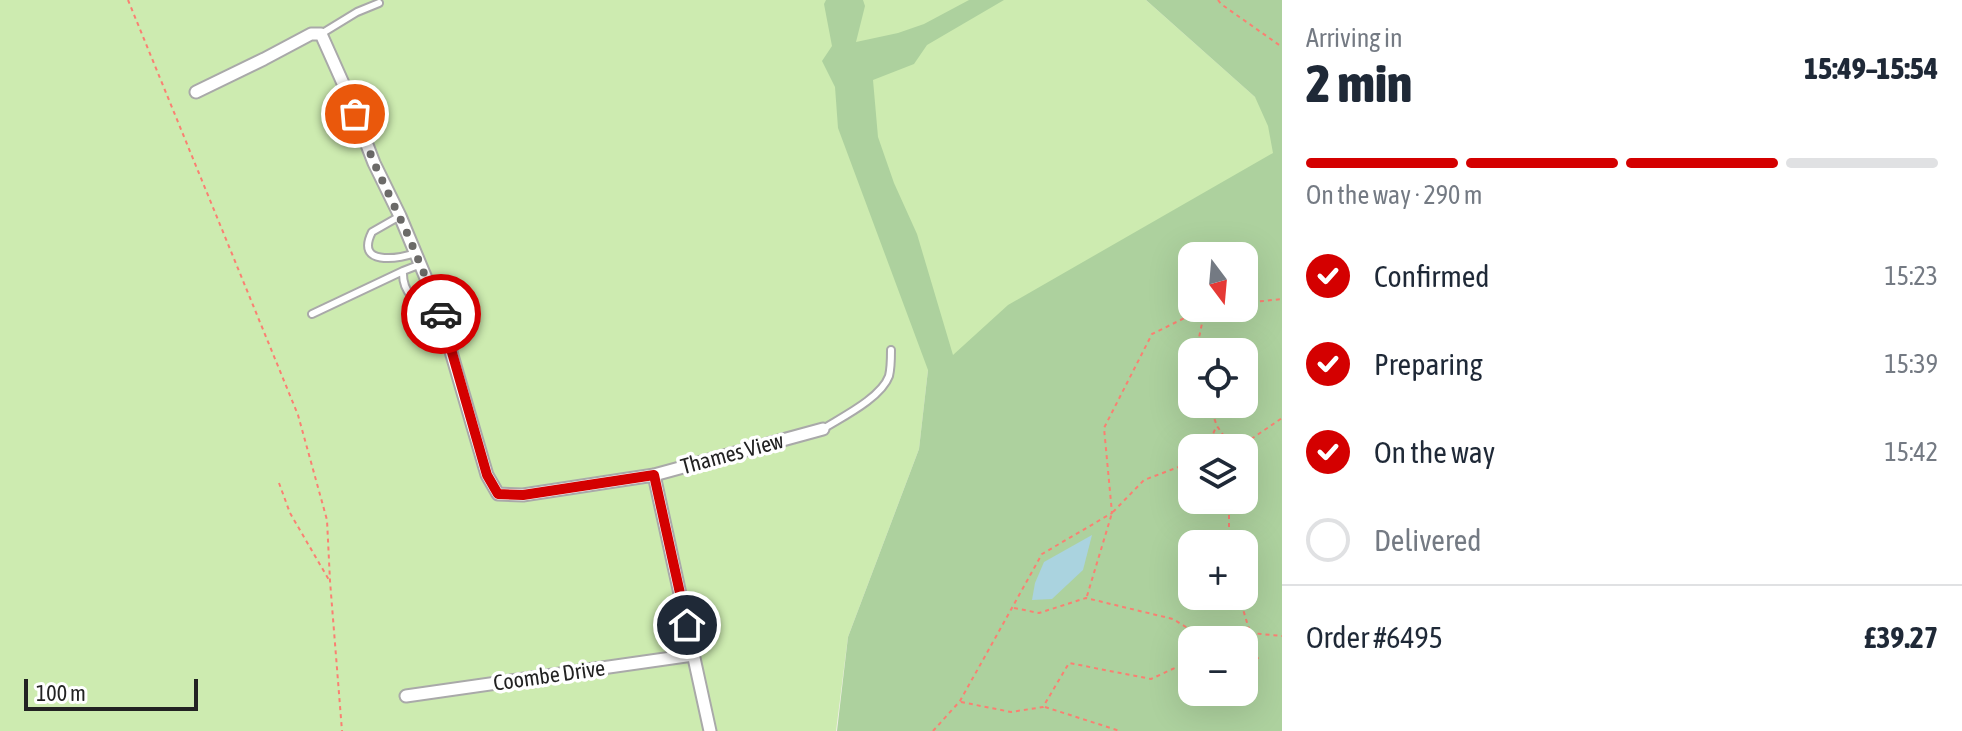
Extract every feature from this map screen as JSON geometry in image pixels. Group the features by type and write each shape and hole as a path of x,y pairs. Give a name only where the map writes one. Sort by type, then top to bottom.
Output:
{"street":[{"path":"196,92 311,34 321,34 438,307"},
{"name":"Thames View","path":"438,307 487,475 498,494 523,495 654,475 823,429"},
{"path":"654,475 710,731"},
{"name":"Coombe Drive","path":"406,696 693,655"}],"lane":[{"path":"321,34 357,12 379,3"},
{"path":"400,216 372,232 368,243 370,251 380,259 418,259"},
{"path":"312,314 403,271 418,259"},
{"path":"403,271 405,287 414,300 429,307 438,307"},
{"path":"823,429 880,389 890,373 891,350"}],"path":[{"path":"128,0 298,415 327,520 342,731"},
{"path":"1218,0 1282,47"},
{"path":"1258,302 1282,299"},
{"path":"1086,598 1112,513 1104,428 1152,334 1178,321"},
{"path":"1214,418 1222,434"},
{"path":"1258,434 1282,418"},
{"path":"1213,434 1217,426"},
{"path":"933,731 960,701 1042,554 1112,513 1144,480 1178,467"},
{"path":"279,483 290,513 330,581"},
{"path":"1012,608 1039,613 1086,598 1173,619 1184,626"},
{"path":"1258,634 1282,636"},
{"path":"1043,707 1069,663 1151,679 1178,666"},
{"path":"960,701 1011,712 1043,707 1120,731"}],"green space":[{"path":"0,0 1146,0 1282,121 1282,172 928,370 919,449 848,637 836,731 0,731"},
{"path":"826,0 863,0 865,6 856,42 924,24 969,0 1004,0 927,45 914,64 873,80 878,137 917,234 953,355 1008,305 1273,153 1268,126 1255,97 1146,0 1282,0 1282,731 837,731 848,637 919,449 928,370 838,128 835,87 822,61 832,46 824,4"}],"water":[{"path":"1092,535 1083,570 1052,599 1032,600 1044,562"}],"way so far":[{"path":"355,114 441,314"}],"route":[{"path":"441,314 492,487 498,494 523,495 654,475 687,625"}]}
